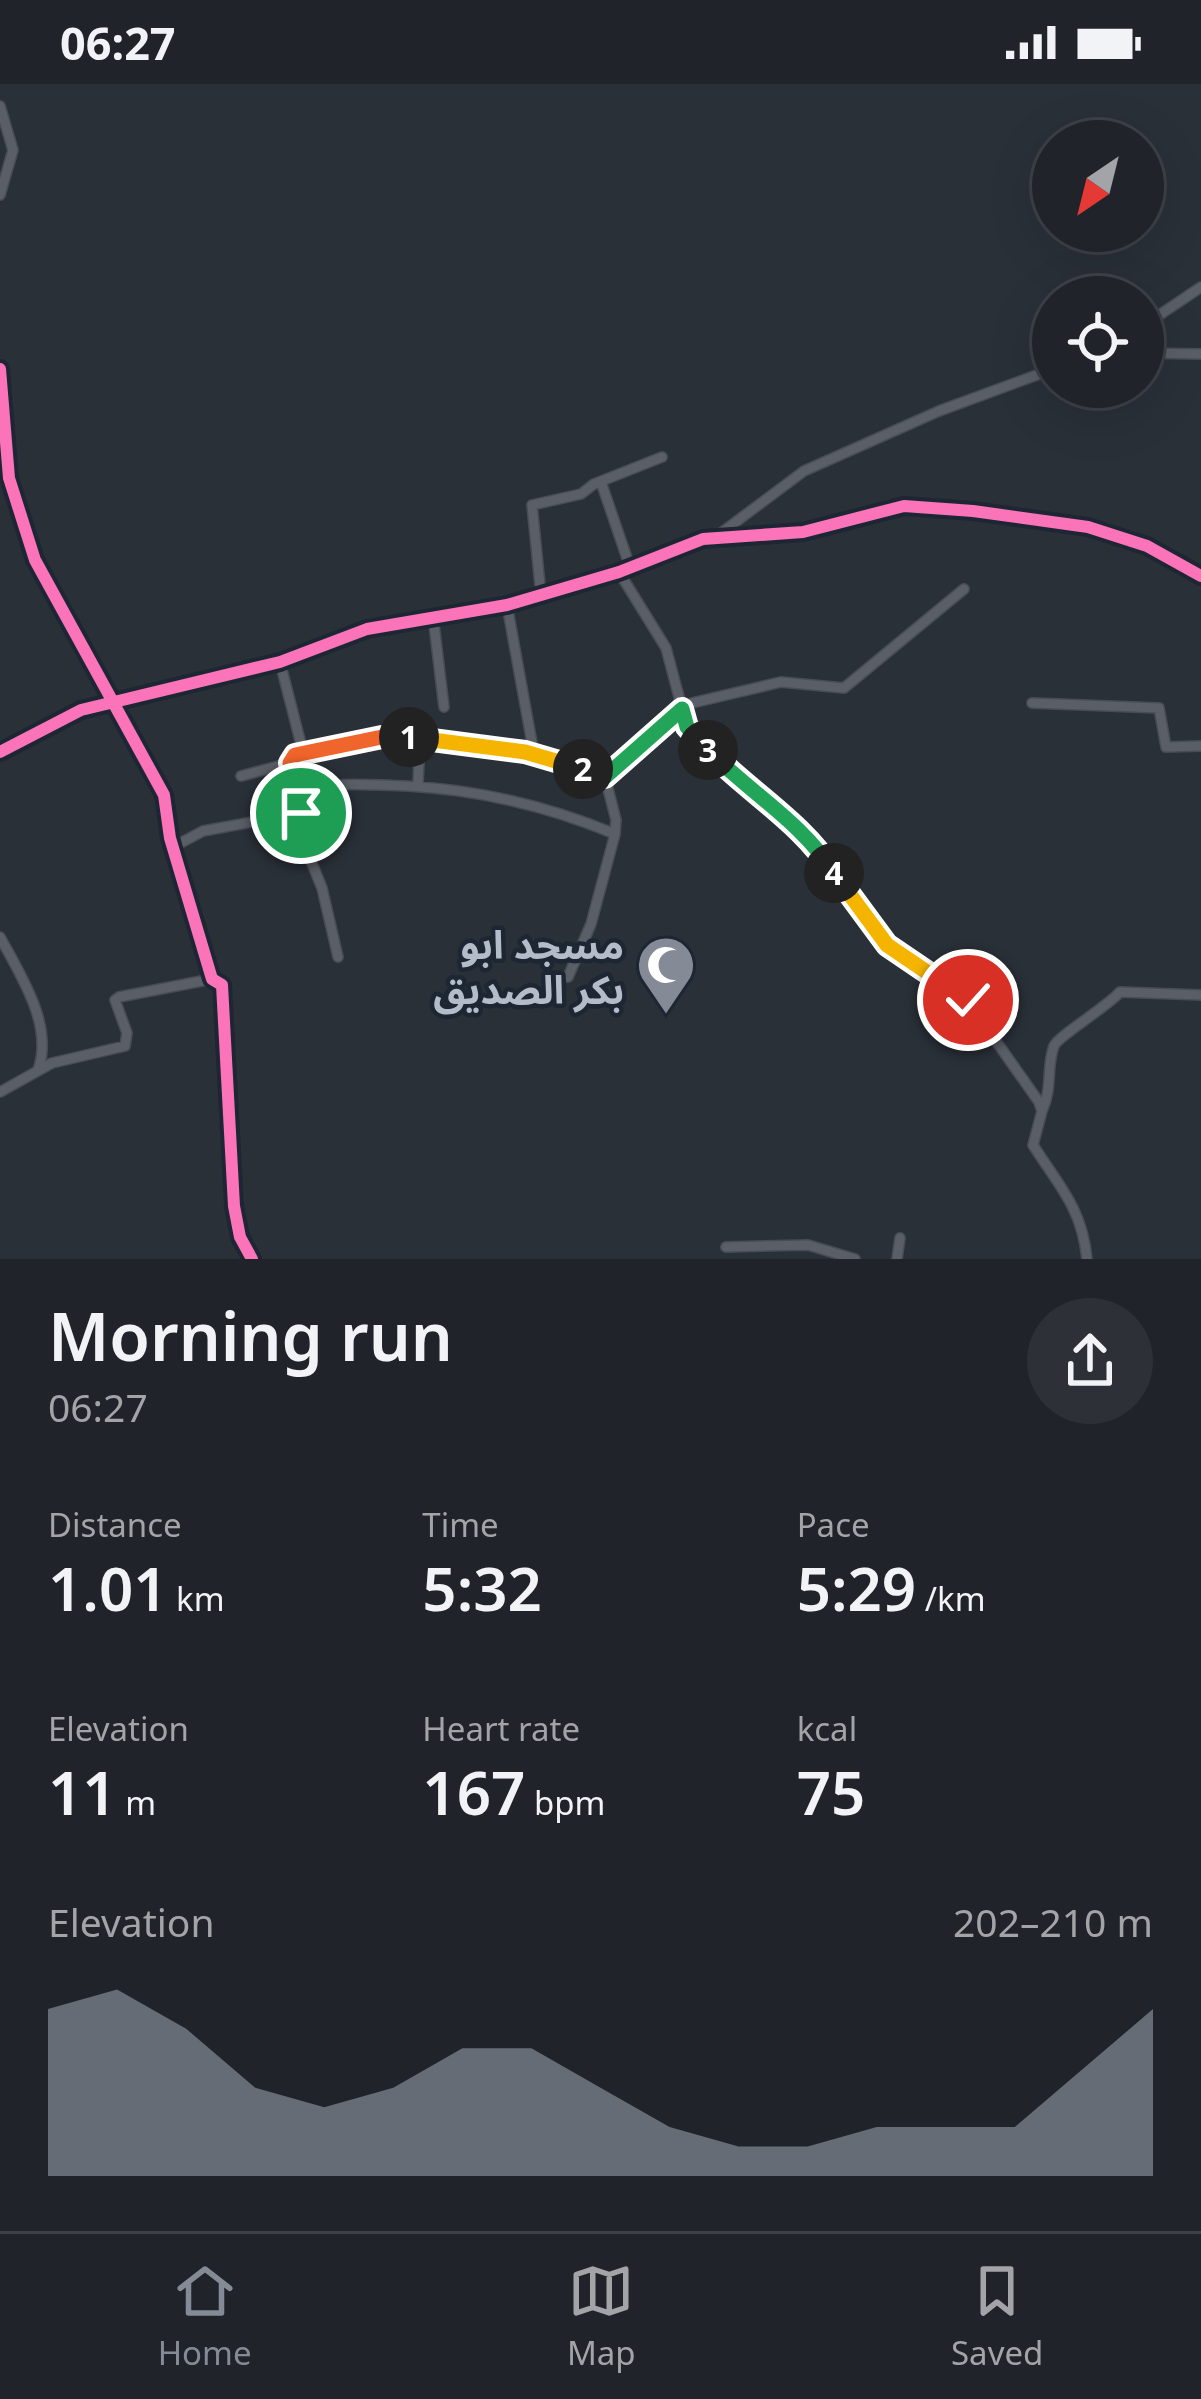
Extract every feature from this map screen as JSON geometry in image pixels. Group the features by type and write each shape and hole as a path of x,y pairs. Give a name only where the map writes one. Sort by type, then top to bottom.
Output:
{"street":[{"path":"0,106 13,150 0,194"},
{"path":"1164,312 1201,287"},
{"path":"1164,353 1201,354"},
{"path":"0,369 9,478 34,560 164,795 173,847 212,979"},
{"path":"712,539 804,472 939,410 1032,377"},
{"path":"541,595 532,505 581,494 662,457"},
{"path":"602,482 625,570 666,648 687,727 734,778 803,834 887,945 968,1000 1042,1111"},
{"path":"0,752 81,710 280,662 367,629 507,605 625,570 692,543 803,532 904,506 1088,527 1147,546 1201,576"},
{"path":"605,777 682,709 766,684 844,688 964,589"},
{"path":"507,605 534,754"},
{"path":"433,616 444,707"},
{"path":"280,662 303,752"},
{"path":"1032,703 1159,708 1166,747 1201,746"},
{"path":"241,776 290,763 303,752 382,737 420,737 534,754 605,777"},
{"path":"418,784 420,737"},
{"path":"290,763 309,856 322,888 328,930 338,957"},
{"path":"568,977 591,924 615,834 605,777"},
{"path":"296,786 418,784 506,798 615,834"},
{"path":"173,847 203,832 301,813"},
{"path":"0,937 40,1023 46,1048 38,1070"},
{"path":"0,1092 52,1063 125,1046 127,1033 115,1000 119,997 212,979 222,985 234,1206 240,1237 252,1259"},
{"path":"1087,1259 1084,1228 1075,1208 1033,1144 1050,1094 1052,1049 1059,1038 1105,1009 1120,992 1201,995"},
{"path":"897,1259 900,1238"},
{"path":"726,1247 808,1245 852,1259"}],"cycle path":[{"path":"0,369 9,478 35,560 164,795 170,838 212,979 222,985 234,1206 240,1237 252,1259"},
{"path":"0,752 81,710 280,662 367,629 507,605 619,572 703,539 803,532 904,506 1088,527 1147,546 1201,576"}],"place":[{"name":"مسجد ابو بكر الصديق","path":"666,1016"}],"route":[{"path":"301,813 290,763 308,750 382,737 420,737 525,752 605,777 682,709 687,727 734,778 825,858 887,945 968,1000"}]}
